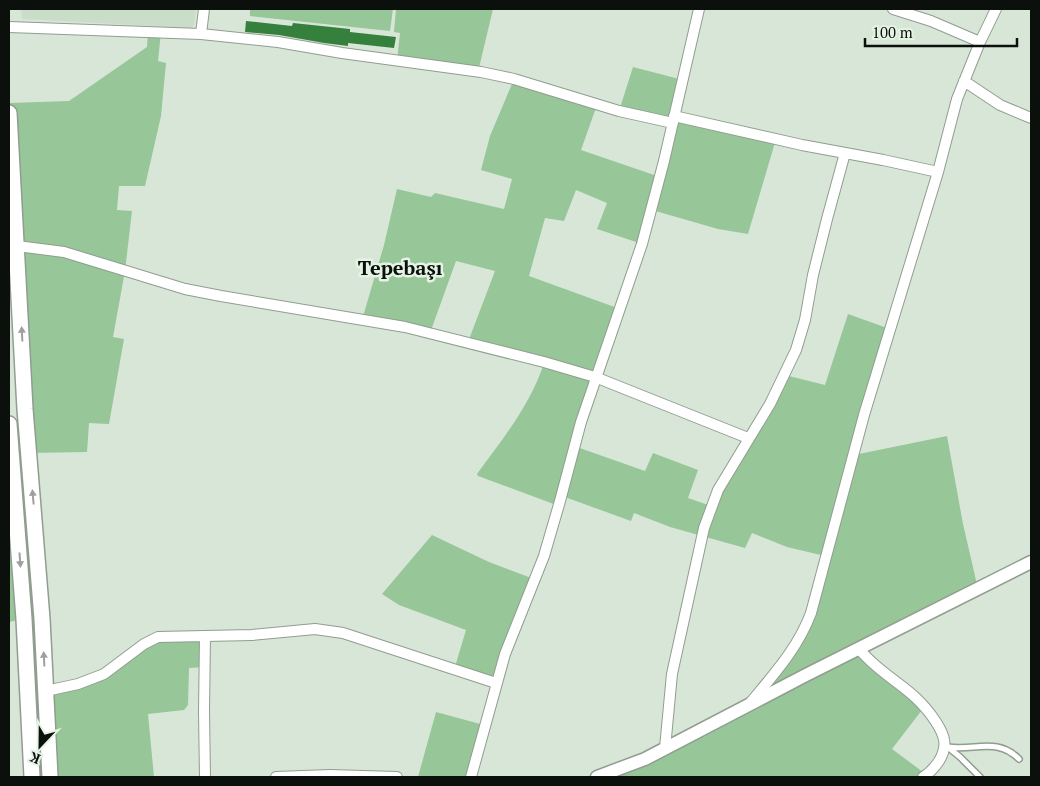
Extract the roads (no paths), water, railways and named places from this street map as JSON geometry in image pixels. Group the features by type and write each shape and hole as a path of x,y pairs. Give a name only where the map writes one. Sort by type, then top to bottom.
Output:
{"main road":[{"path":"9,113 26,409 41,600 50,777"},
{"path":"9,424 24,619 32,777"}],"street":[{"path":"201,34 204,9"},
{"path":"472,777 496,683 514,627 544,556 553,529 574,446 595,377 642,244 674,120 699,9"},
{"path":"893,9 931,21 980,42"},
{"path":"749,705 793,651 811,613 864,415 938,172 949,126 964,81 996,9"},
{"path":"9,27 201,34 278,42 342,53 481,72 612,109 897,162 938,172"},
{"path":"964,81 1000,105 1031,118"},
{"path":"665,748 672,674 702,536 718,490 770,404 796,350 845,153"},
{"path":"17,246 64,252 150,279 221,296 430,333 595,377 748,438"},
{"path":"597,777 622,769 665,748 1031,562"},
{"path":"46,692 71,686 104,674 144,644 158,637 252,635 315,629 332,630 496,683"},
{"path":"205,636 205,777"},
{"path":"858,649 874,665 922,702 944,735 947,747 938,763 923,777"},
{"path":"276,777 330,775 397,777"}],"lane":[{"path":"947,747 1000,746 1011,751 1019,759"},
{"path":"947,747 980,777"}],"district":[{"name":"Tepebaşı","path":"400,267"}]}
